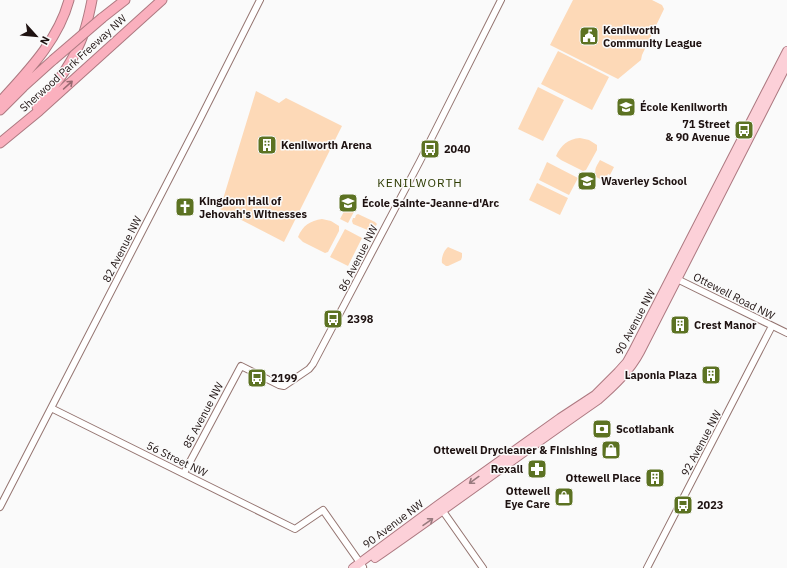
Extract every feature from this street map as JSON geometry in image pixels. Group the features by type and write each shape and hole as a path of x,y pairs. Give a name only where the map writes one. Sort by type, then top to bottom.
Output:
{"highway":[{"path":"0,102 29,70 44,50 56,32 69,0"},
{"path":"3,140 36,107 71,62 80,44 88,20 92,0"},
{"name":"Sherwood Park Freeway NW","path":"0,110 53,60 125,0"},
{"name":"Sherwood Park Freeway NW","path":"3,140 39,111 162,0"}],"main road":[{"name":"90 Avenue NW","path":"353,568 362,566 440,508 499,470 598,400 625,374 637,357 787,51"},
{"name":"90 Avenue NW","path":"675,277 787,64"}],"street":[{"name":"82 Avenue NW","path":"0,507 260,0"},
{"name":"86 Avenue NW","path":"241,366 279,385 284,386 314,364 420,161 501,0"},
{"name":"Ottewell Road NW","path":"675,277 787,333"},
{"name":"92 Avenue NW","path":"647,568 772,326"},
{"name":"85 Avenue NW","path":"184,473 241,366"},
{"name":"56 Street NW","path":"51,408 295,529 322,510 362,566"},
{"path":"440,508 483,568"}],"shaded area":[{"path":"573,0 652,0 662,5 664,9 641,60 618,79 550,45"},
{"path":"558,51 609,77 592,110 541,84"},
{"path":"538,87 564,100 543,141 518,129"},
{"path":"256,91 279,103 286,98 342,126 284,242 220,209"},
{"path":"580,138 589,140 597,145 597,150 586,170 583,171 556,156 565,143"},
{"path":"600,160 614,167 610,175 608,174 605,181 596,177 595,172"},
{"path":"547,162 578,178 569,195 539,180"},
{"path":"537,183 568,198 560,215 529,200"},
{"path":"348,204 356,208 348,223 340,219"},
{"path":"358,214 377,224 372,231 353,224 353,218 355,218"},
{"path":"322,219 331,221 339,226 339,231 328,252 325,253 303,242 298,237 302,229 307,224"},
{"path":"345,229 362,238 348,266 330,257"},
{"path":"448,247 462,253 462,257 461,260 446,266 442,263 442,259 444,252"}],"place":[{"name":"Kenilworth Community League","path":"589,36"},
{"name":"École Kenilworth","path":"626,107"},
{"name":"71 Street & 90 Avenue","path":"744,130"},
{"name":"Kenilworth Arena","path":"267,145"},
{"name":"2040","path":"430,149"},
{"name":"Waverley School","path":"587,181"},
{"name":"École Sainte-Jeanne-d'Arc","path":"348,203"},
{"name":"Kingdom Hall of Jehovah's Witnesses","path":"185,207"},
{"name":"2398","path":"333,319"},
{"name":"Crest Manor","path":"680,325"},
{"name":"Laponia Plaza","path":"711,375"},
{"name":"2199","path":"257,378"},
{"name":"Scotiabank","path":"602,429"},
{"name":"Ottewell Drycleaner & Finishing","path":"611,450"},
{"name":"Rexall","path":"537,469"},
{"name":"Ottewell Place","path":"655,478"},
{"name":"Ottewell Eye Care","path":"564,497"},
{"name":"2023","path":"683,505"}],"district":[{"name":"KENILWORTH","path":"420,183"}]}
